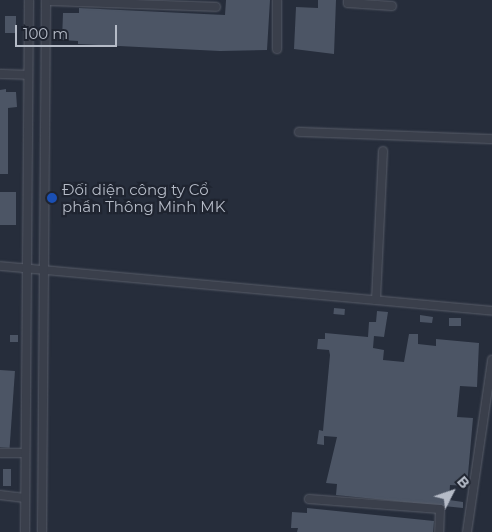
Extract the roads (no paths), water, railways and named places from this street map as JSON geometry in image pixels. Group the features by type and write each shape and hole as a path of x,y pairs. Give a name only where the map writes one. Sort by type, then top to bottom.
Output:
{"street":[{"path":"25,532 24,453 29,0"},
{"path":"42,532 42,269 46,0 216,7"},
{"path":"276,0 277,49"},
{"path":"348,0 348,3 392,6"},
{"path":"0,74 28,76"},
{"path":"299,132 492,139"},
{"path":"376,300 383,151"},
{"path":"0,266 492,311"},
{"path":"467,532 492,360"},
{"path":"0,453 24,453"},
{"path":"0,495 25,498"},
{"path":"309,499 440,509 439,532"}],"place":[{"name":"Đối diện công ty Cổ phần Thông Minh MK","path":"52,198"}]}
